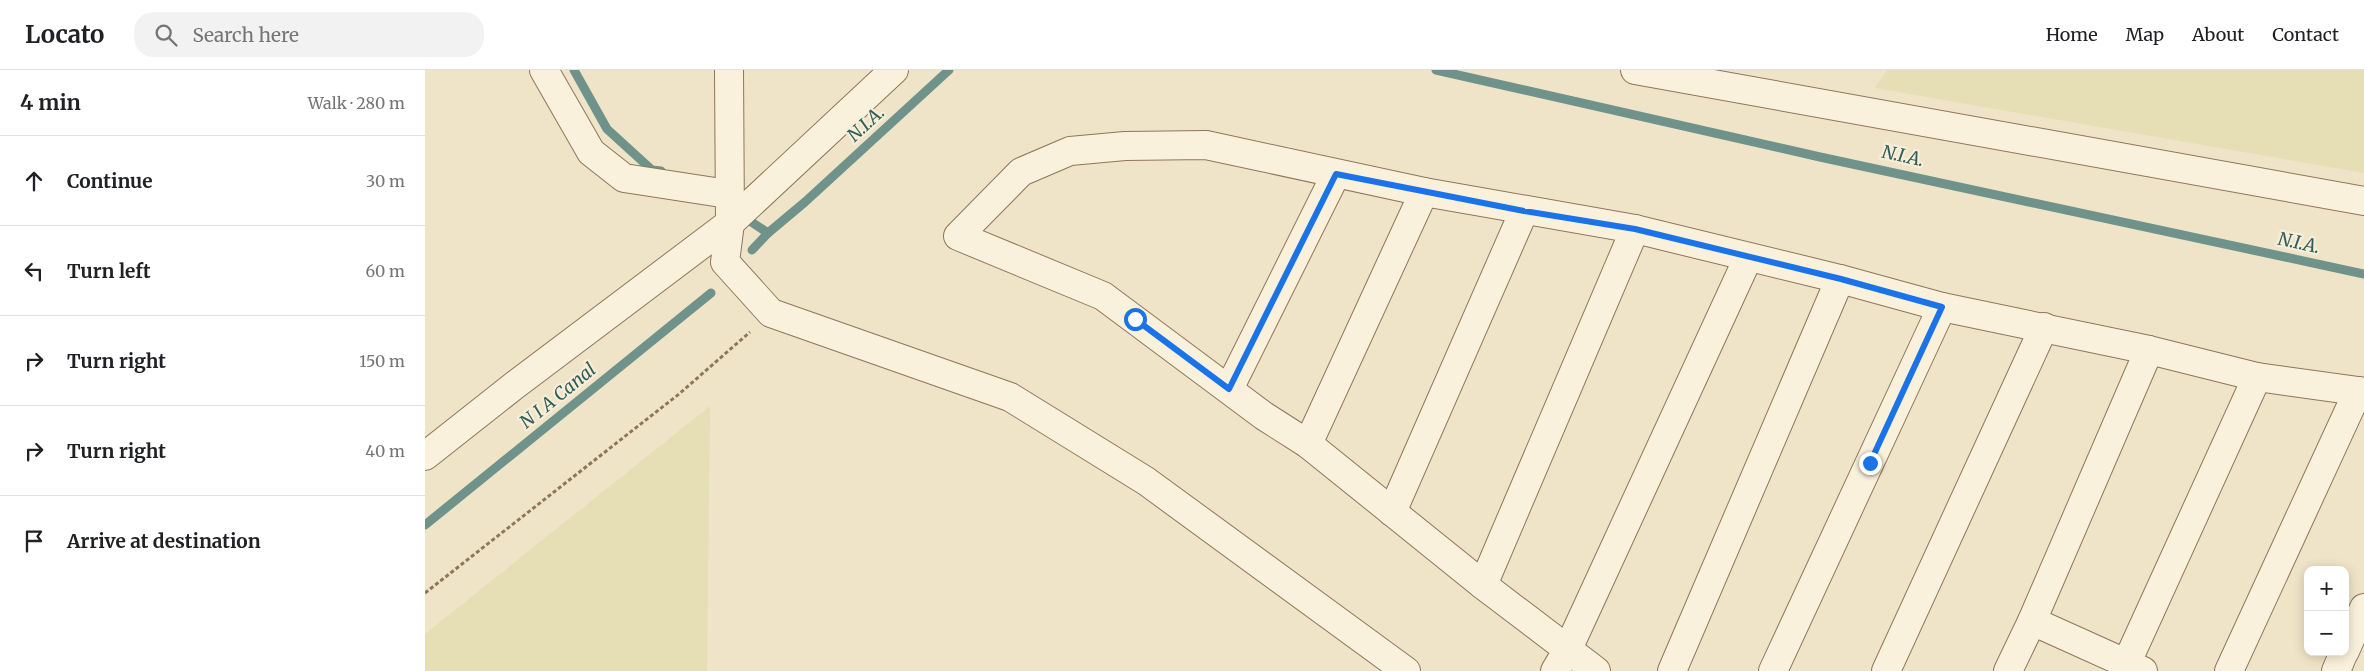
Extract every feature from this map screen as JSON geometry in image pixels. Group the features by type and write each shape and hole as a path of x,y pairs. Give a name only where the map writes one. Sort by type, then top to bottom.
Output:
{"street":[{"path":"544,70 591,152 625,178 729,194"},
{"path":"729,70 730,223 725,262 771,313 1010,397 1146,481 1406,671"},
{"path":"425,456 515,385 730,223 894,70"},
{"path":"1635,70 2364,201"},
{"path":"1596,671 1561,660 1483,585 1308,444 1229,389 1103,296 958,236 1021,172 1070,151 1125,146 1206,145 1423,192 1635,229 1747,258 1841,279 1942,307 2149,350 2257,377 2361,391 2229,671"},
{"path":"1229,389 1336,174"},
{"path":"1308,444 1423,192"},
{"path":"1392,512 1524,211"},
{"path":"1483,585 1635,229"},
{"path":"1561,660 1747,258"},
{"path":"1671,671 1841,279"},
{"path":"1773,671 1942,307"},
{"path":"1886,671 2044,327"},
{"path":"2008,671 2032,621 2149,350"},
{"path":"2032,621 2131,668 2257,377"},
{"path":"2349,642 2364,608"},
{"path":"2336,671 2343,656"}],"path":[{"path":"425,593 679,394 771,313"}],"shaded area":[{"path":"1887,70 2364,70 2364,173 1875,88"},
{"path":"710,406 707,671 425,671 425,634"}],"waterway":[{"path":"574,70 607,129 652,170 661,171"},
{"name":"N.I.A.","path":"752,250 768,233 805,202 949,70"},
{"name":"N.I.A.","path":"1436,70 1820,157 2364,274"},
{"path":"750,221 768,233"},
{"name":"N I A Canal","path":"425,525 711,293"}],"route":[{"path":"1135,319 1229,389 1336,174 1524,211 1635,229 1747,258 1841,279 1942,307 1870,463"}]}
